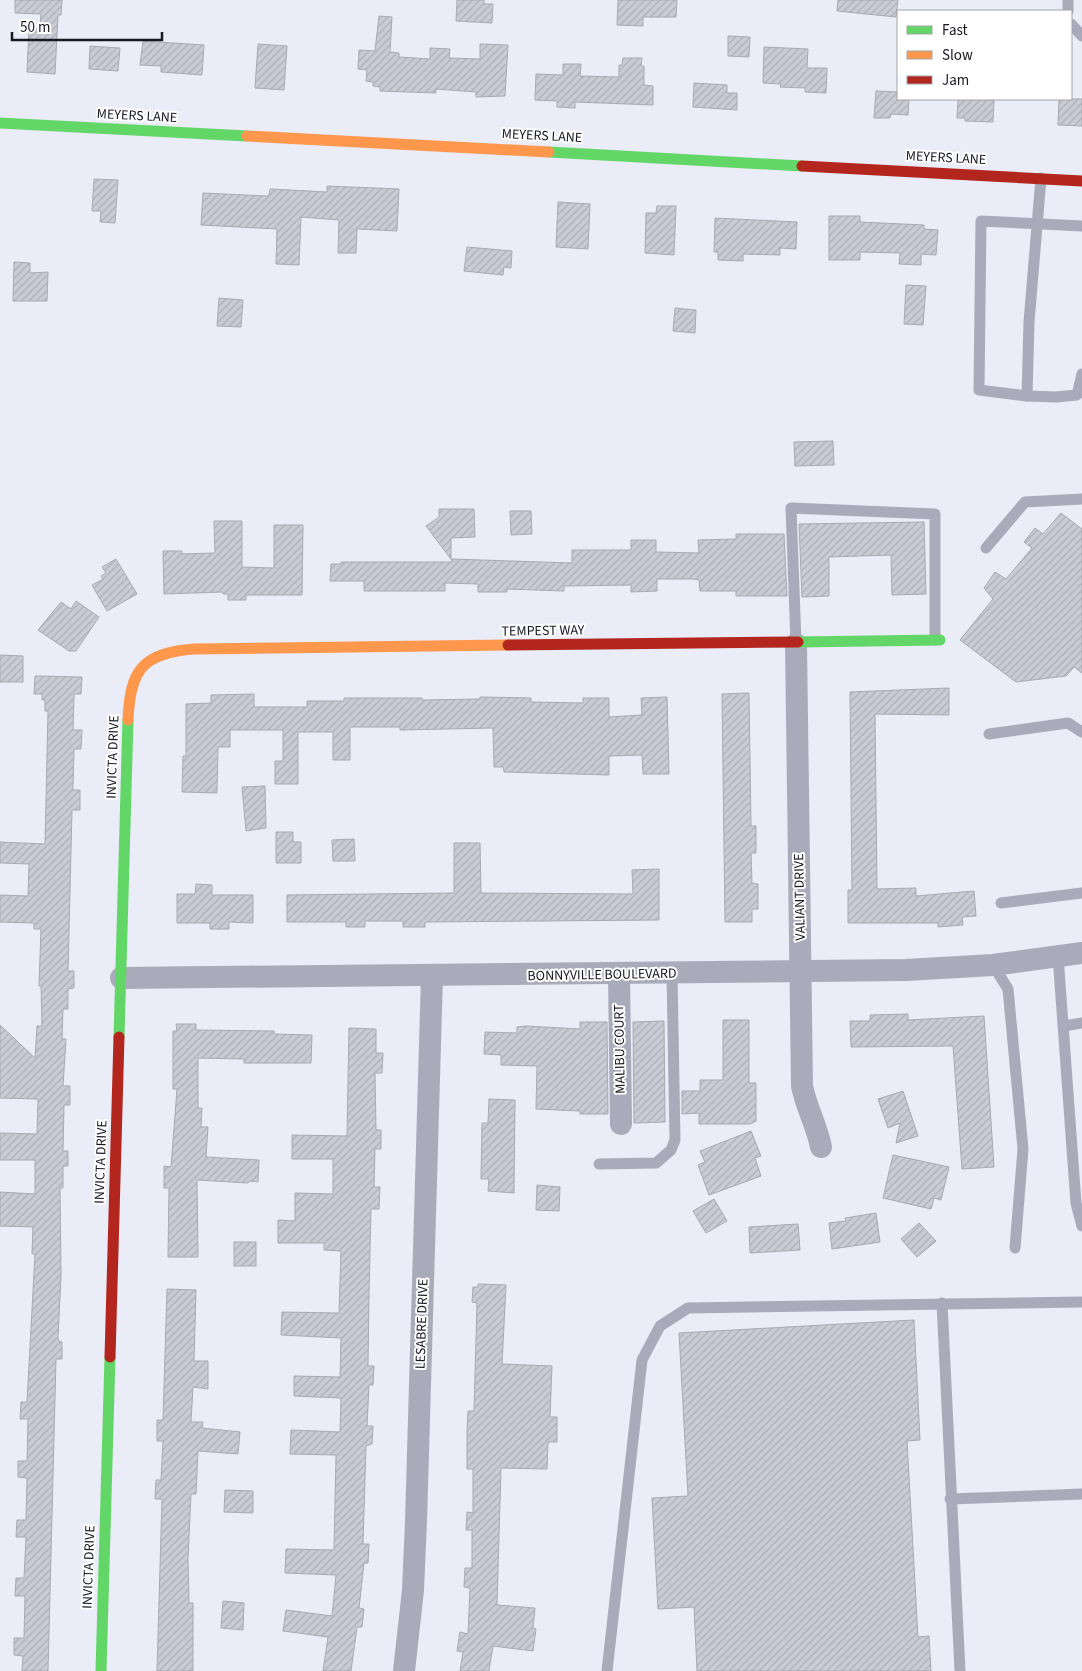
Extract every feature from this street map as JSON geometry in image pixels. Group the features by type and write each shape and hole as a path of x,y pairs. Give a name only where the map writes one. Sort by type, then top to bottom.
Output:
{"street":[{"name":"MEYERS LANE","path":"0,123 1082,181"},
{"name":"TEMPEST WAY","path":"149,660 168,651 194,649 796,644 937,640"},
{"name":"VALIANT DRIVE","path":"796,644 802,1086 822,1147"},
{"name":"INVICTA DRIVE","path":"101,1671 129,699 133,681 149,660"},
{"name":"BONNYVILLE BOULEVARD","path":"121,978 801,972 993,965 1082,952"},
{"name":"MALIBU COURT","path":"619,974 621,1124"},
{"name":"LESABRE DRIVE","path":"404,1671 413,1590 416,1521 432,976"}],"lane":[{"path":"1072,25 1082,36"},
{"path":"1027,396 1029,322 1041,178"},
{"path":"1082,226 981,221 978,390 1056,398 1077,395 1082,374"},
{"path":"986,548 1025,502 1082,499"},
{"path":"796,644 791,508 935,514 937,640"},
{"path":"989,734 1068,723 1082,732"},
{"path":"1001,904 1082,893"},
{"path":"1058,956 1076,1203 1082,1226"},
{"path":"993,965 1008,989 1023,1150 1015,1248"},
{"path":"599,1164 656,1164 671,1150 675,1140 672,974"},
{"path":"1064,1026 1082,1023"},
{"path":"607,1671 642,1360 660,1326 688,1308 1082,1302"},
{"path":"942,1304 950,1500 960,1671"},
{"path":"950,1500 1082,1494"}],"building":[{"path":"15,0 62,0 61,15 58,15 55,74 27,72 29,29 40,29 41,14 15,13"},
{"path":"457,0 484,0 484,4 493,4 492,23 456,21"},
{"path":"618,0 677,0 676,17 643,17 643,26 617,25"},
{"path":"838,0 898,0 896,17 837,11"},
{"path":"379,16 392,17 390,52 399,53 399,57 430,59 430,48 450,49 449,58 480,59 480,44 508,45 505,96 476,97 476,92 436,89 436,93 380,91 380,87 373,86 373,82 366,81 367,70 358,69 359,50 375,51"},
{"path":"728,36 750,37 749,57 728,56"},
{"path":"143,41 204,45 202,75 161,72 161,66 140,65"},
{"path":"258,44 287,46 284,90 255,88"},
{"path":"90,46 120,48 118,71 89,69"},
{"path":"764,47 808,49 807,68 827,68 826,93 805,92 805,88 780,87 781,84 763,83"},
{"path":"623,58 642,58 641,66 644,66 644,85 653,86 653,105 575,102 575,108 557,107 557,101 535,100 536,74 563,75 563,64 581,64 580,76 619,77 619,65 622,65"},
{"path":"694,83 727,85 727,93 737,93 737,110 693,107"},
{"path":"876,91 897,92 897,100 909,100 908,115 891,114 890,118 874,118"},
{"path":"1082,99 1082,126 1058,125 1059,100"},
{"path":"958,100 994,100 993,122 965,121 965,118 957,118"},
{"path":"94,179 118,180 115,223 100,222 101,211 92,211"},
{"path":"327,186 399,189 397,231 357,229 356,253 338,253 339,220 301,217 299,265 276,264 277,229 201,225 203,193 267,196 270,189 327,192"},
{"path":"558,202 590,204 588,249 556,247"},
{"path":"657,206 676,206 674,255 645,253 646,213 656,213"},
{"path":"829,216 860,216 860,222 924,225 924,229 938,230 936,255 921,254 921,265 899,264 900,253 860,252 860,260 829,260"},
{"path":"715,218 797,222 796,249 780,248 780,255 743,254 743,261 718,260 718,252 714,252"},
{"path":"467,247 512,251 511,268 504,267 503,275 464,271"},
{"path":"14,262 30,263 30,273 48,272 47,301 13,301"},
{"path":"906,285 926,286 923,325 904,324"},
{"path":"219,298 243,300 241,327 217,326"},
{"path":"675,308 696,310 695,333 673,331"},
{"path":"833,441 834,465 795,466 794,442"},
{"path":"439,509 474,509 475,537 451,538 451,559 572,563 572,550 631,550 631,540 656,540 656,552 699,553 698,540 736,539 736,534 784,534 787,596 736,596 736,591 700,591 699,580 693,579 657,579 657,591 631,592 631,585 564,586 564,591 507,589 507,592 478,592 478,584 445,583 445,591 364,591 364,581 330,581 331,564 341,564 341,562 453,562 426,526 439,517"},
{"path":"510,511 531,511 532,534 511,535"},
{"path":"1061,513 1082,529 1082,673 1074,667 1066,676 1016,682 960,640 993,599 984,588 995,572 1006,579 1032,548 1024,542 1035,528 1043,534"},
{"path":"214,521 242,521 242,567 274,568 274,525 303,525 302,595 246,595 246,600 228,600 228,594 223,594 223,592 164,594 163,551 182,551 182,554 215,553"},
{"path":"924,522 926,594 892,595 891,555 829,557 829,596 802,597 799,524"},
{"path":"116,559 137,594 107,611 92,585 103,579 101,576 106,573 102,567"},
{"path":"76,601 99,617 76,651 69,651 38,630 61,602 71,609"},
{"path":"0,655 23,656 23,682 0,682"},
{"path":"35,676 82,677 81,694 74,694 73,730 82,730 81,749 74,749 73,786 73,790 80,790 80,810 72,810 68,971 74,971 74,988 68,989 68,1009 63,1009 62,1039 66,1039 63,1086 70,1086 70,1105 64,1105 63,1151 68,1151 68,1166 63,1166 63,1188 60,1188 61,1275 58,1338 62,1342 62,1359 56,1359 48,1671 22,1671 23,1656 14,1655 14,1638 24,1638 25,1596 15,1596 16,1578 24,1578 26,1537 16,1537 17,1520 26,1520 27,1478 18,1477 18,1461 27,1461 28,1419 20,1419 21,1402 27,1402 35,1254 32,1254 33,1227 0,1226 0,1192 35,1194 35,1160 0,1160 0,1133 37,1134 38,1099 0,1098 0,1025 35,1058 37,1026 42,1026 41,986 39,986 41,929 34,929 34,923 0,922 0,895 28,896 29,864 0,863 0,842 45,844 48,711 45,711 45,700 42,700 42,694 34,694"},
{"path":"949,688 949,715 875,714 877,889 916,888 916,896 974,891 976,916 962,917 963,925 938,927 938,923 848,923 848,890 852,890 850,692"},
{"path":"749,693 751,826 756,826 756,853 751,853 752,883 758,884 758,909 752,909 752,922 725,922 722,694"},
{"path":"254,694 254,707 307,707 307,701 344,701 344,698 422,698 422,700 480,699 480,697 531,698 531,702 583,703 583,698 609,698 609,717 642,715 641,698 667,697 669,774 643,774 642,755 609,756 609,775 504,772 503,767 494,767 493,728 400,730 400,727 350,727 350,760 333,760 333,732 298,732 298,784 275,784 275,761 283,761 283,730 230,730 230,747 218,747 217,793 182,792 183,756 186,756 186,704 211,703 211,695"},
{"path":"265,786 266,828 246,831 242,787"},
{"path":"276,832 293,832 293,842 301,842 301,863 276,863"},
{"path":"354,839 355,861 333,861 332,840"},
{"path":"454,843 480,843 481,893 633,894 632,870 659,869 659,920 425,922 425,927 403,927 403,921 365,921 365,927 346,927 346,922 287,922 287,895 454,893"},
{"path":"196,884 212,885 212,895 253,895 253,923 229,922 229,929 210,929 210,923 177,923 177,894 195,894"},
{"path":"908,1014 908,1020 984,1016 994,1167 962,1169 953,1046 851,1047 850,1021 870,1021 870,1015"},
{"path":"723,1020 749,1020 749,1083 756,1083 756,1121 750,1124 699,1124 699,1113 682,1114 682,1091 700,1091 700,1080 723,1080"},
{"path":"664,1021 665,1122 634,1123 633,1022"},
{"path":"580,1022 607,1022 608,1114 580,1114 580,1111 536,1109 537,1066 501,1065 501,1055 484,1054 485,1032 517,1033 517,1027 526,1026 580,1029"},
{"path":"176,1024 196,1024 196,1030 274,1031 274,1034 312,1035 311,1063 244,1063 244,1059 198,1058 198,1108 202,1108 201,1127 208,1127 206,1157 259,1160 258,1182 197,1180 198,1257 168,1257 169,1188 164,1188 164,1166 171,1167 177,1089 173,1089 173,1031 177,1031"},
{"path":"349,1028 376,1029 376,1053 383,1053 382,1073 375,1073 376,1130 381,1130 381,1149 375,1149 374,1187 380,1187 379,1209 371,1209 368,1366 374,1366 373,1385 369,1385 367,1426 373,1426 372,1444 366,1446 363,1544 369,1544 368,1563 364,1563 359,1608 364,1609 362,1627 357,1627 351,1671 323,1671 328,1637 283,1631 286,1610 332,1616 336,1575 285,1573 286,1549 334,1550 336,1455 290,1454 291,1430 340,1432 341,1398 294,1396 294,1376 340,1377 341,1338 281,1335 282,1312 339,1313 341,1251 324,1250 324,1243 278,1243 278,1220 295,1221 295,1193 333,1194 333,1159 292,1159 292,1135 347,1136"},
{"path":"903,1091 918,1136 896,1143 900,1123 888,1128 878,1099"},
{"path":"489,1099 515,1100 514,1193 488,1191 489,1179 481,1179 482,1123 488,1123"},
{"path":"751,1131 761,1156 755,1158 761,1176 709,1195 698,1165 705,1162 700,1151"},
{"path":"893,1155 949,1167 941,1200 934,1198 931,1209 883,1198"},
{"path":"537,1185 560,1187 559,1211 536,1210"},
{"path":"714,1199 727,1221 706,1233 693,1211"},
{"path":"876,1213 880,1242 832,1249 829,1223 846,1221 845,1218"},
{"path":"919,1223 936,1241 917,1257 901,1239"},
{"path":"798,1224 800,1250 750,1253 749,1227"},
{"path":"234,1242 256,1242 256,1266 234,1266"},
{"path":"478,1284 506,1285 502,1364 552,1366 550,1417 557,1417 557,1442 548,1442 547,1469 501,1468 497,1605 535,1608 533,1628 536,1629 533,1651 493,1646 489,1671 460,1671 463,1652 457,1651 460,1632 468,1634 470,1588 464,1587 465,1568 472,1568 472,1530 466,1530 467,1512 473,1513 473,1469 467,1469 467,1431 468,1411 474,1411 477,1303 472,1302 473,1287 478,1287"},
{"path":"167,1289 196,1290 194,1361 208,1361 208,1389 193,1387 191,1422 203,1422 202,1428 240,1432 238,1454 198,1451 196,1494 191,1494 188,1559 189,1603 193,1603 193,1671 157,1671 162,1499 155,1499 156,1480 161,1480 163,1441 157,1441 157,1420 163,1420"},
{"path":"914,1320 920,1440 907,1441 918,1637 929,1636 931,1671 697,1671 694,1607 658,1609 652,1498 688,1496 679,1333"},
{"path":"225,1490 253,1491 253,1513 224,1512"},
{"path":"223,1601 244,1603 243,1630 221,1628"}],"traffic: fast":[{"path":"0,123 247,136"},
{"path":"549,152 802,166"},
{"path":"798,642 940,640"},
{"path":"119,1037 128,720"},
{"path":"101,1671 110,1357"}],"traffic: slow":[{"path":"247,136 549,152"},
{"path":"128,720 129,702 136,676 151,660 177,651 194,649 508,645"}],"traffic: jam":[{"path":"802,166 1082,181"},
{"path":"508,645 798,642"},
{"path":"110,1357 119,1037"}]}
